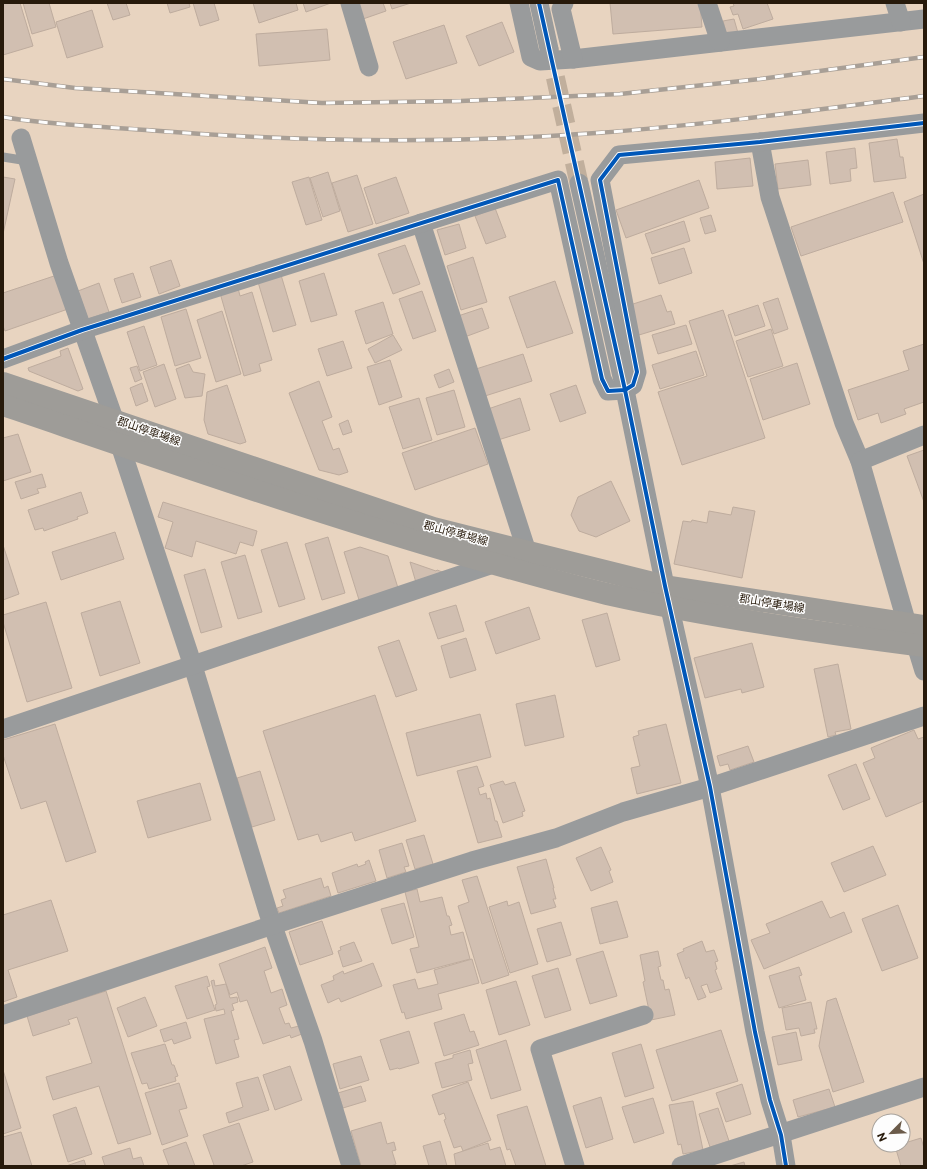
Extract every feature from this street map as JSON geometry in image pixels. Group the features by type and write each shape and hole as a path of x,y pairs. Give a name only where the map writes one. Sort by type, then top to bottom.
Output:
{"main road":[{"name":"郡山停車場線","path":"3,383 114,419 433,528 665,586 918,635"},
{"name":"郡山停車場線","path":"3,405 337,518 493,564 606,594 810,630 918,635"}],"street":[{"path":"350,3 369,67"},
{"path":"519,3 531,57 540,61 573,59 924,19"},
{"path":"539,3 549,49"},
{"path":"564,3 561,9 573,59"},
{"path":"707,3 720,42"},
{"path":"895,3 901,22"},
{"path":"558,180 602,379 608,391 624,390 633,385 637,372 600,180 619,155 760,142 924,123"},
{"path":"21,138 59,263 114,419"},
{"path":"760,142 770,197 844,423 860,461 918,635 924,672"},
{"path":"3,359 82,330 558,180 600,180"},
{"path":"579,183 665,586 710,787 755,1032 770,1100 781,1135 786,1166"},
{"path":"421,223 527,552"},
{"path":"860,461 924,435"},
{"path":"120,445 193,666 273,925 313,1042 351,1166"},
{"path":"3,729 493,564"},
{"path":"3,1015 273,925 472,861 556,838 623,812 710,787 924,716"},
{"path":"575,1166 540,1049 644,1015"},
{"path":"681,1166 781,1135 924,1087"}],"lane":[{"path":"3,157 28,161"}],"building":[{"path":"3,3 20,3 33,46 3,55"},
{"path":"23,3 49,3 56,27 32,34"},
{"path":"107,3 126,3 130,15 113,20"},
{"path":"167,3 189,3 190,7 170,13"},
{"path":"193,3 214,3 219,20 200,26"},
{"path":"253,3 296,3 298,10 259,23"},
{"path":"303,3 331,3 306,12"},
{"path":"357,3 383,3 386,11 363,19"},
{"path":"390,3 411,3 392,9"},
{"path":"610,3 700,3 702,27 613,34"},
{"path":"733,3 767,3 773,19 743,29 738,14 733,15 730,7 734,6"},
{"path":"92,10 103,47 67,58 56,22"},
{"path":"734,19 738,33 727,36 723,21"},
{"path":"502,22 514,52 479,66 466,36"},
{"path":"444,25 457,63 406,79 393,42"},
{"path":"327,29 330,60 259,66 256,34"},
{"path":"897,139 900,157 903,157 906,178 874,182 869,143"},
{"path":"855,148 857,168 850,169 851,181 830,184 826,152"},
{"path":"750,158 753,186 717,189 715,162"},
{"path":"808,160 811,185 778,189 775,164"},
{"path":"328,172 340,211 323,217 310,178"},
{"path":"357,175 373,224 348,232 332,183"},
{"path":"3,177 15,179 3,234"},
{"path":"309,177 322,220 306,225 292,182"},
{"path":"396,177 409,213 376,224 364,188"},
{"path":"699,180 709,208 626,238 616,210"},
{"path":"893,192 903,222 801,256 791,227"},
{"path":"924,194 924,264 904,202"},
{"path":"495,208 506,237 486,244 475,216"},
{"path":"711,215 716,231 705,234 700,218"},
{"path":"684,221 690,241 652,254 645,234"},
{"path":"459,224 466,248 445,255 437,230"},
{"path":"405,245 420,284 393,294 378,254"},
{"path":"684,248 692,273 659,284 651,258"},
{"path":"473,257 487,302 461,310 447,266"},
{"path":"171,260 180,286 159,294 150,267"},
{"path":"133,273 141,297 122,303 114,279"},
{"path":"324,273 337,315 311,322 299,281"},
{"path":"57,275 68,309 5,331 3,326 3,293"},
{"path":"281,275 296,325 273,332 258,282"},
{"path":"555,281 573,333 527,348 509,297"},
{"path":"99,283 109,312 88,319 78,291"},
{"path":"238,288 240,296 252,292 272,360 259,364 261,371 244,376 220,293"},
{"path":"422,291 436,331 413,339 399,299"},
{"path":"661,295 667,312 671,311 675,324 639,335 630,305"},
{"path":"778,298 788,329 774,334 763,303"},
{"path":"383,302 393,334 366,344 355,311"},
{"path":"758,305 765,326 735,336 728,315"},
{"path":"482,308 489,328 462,338 455,317"},
{"path":"186,309 201,358 175,366 161,317"},
{"path":"723,310 765,438 682,465 658,392 707,376 689,321"},
{"path":"222,311 241,374 216,382 197,320"},
{"path":"686,325 692,344 658,354 652,335"},
{"path":"144,326 157,365 140,371 127,332"},
{"path":"771,329 783,366 748,377 736,341"},
{"path":"393,335 402,350 375,363 368,349"},
{"path":"343,341 352,368 327,376 318,349"},
{"path":"924,344 924,402 904,409 906,414 881,423 878,413 858,420 848,390 909,370 903,351"},
{"path":"68,348 83,389 78,391 29,371 28,368 61,356 60,351"},
{"path":"696,351 704,375 660,389 652,365"},
{"path":"523,354 532,381 485,396 476,369"},
{"path":"390,360 402,397 379,405 367,367"},
{"path":"797,363 810,404 763,420 750,379"},
{"path":"164,364 176,399 155,407 143,372"},
{"path":"189,364 193,372 205,374 202,396 185,398 176,369"},
{"path":"137,366 142,379 135,382 130,368"},
{"path":"449,369 454,382 439,388 434,375"},
{"path":"319,381 332,417 322,421 333,450 339,448 348,472 339,475 319,470 289,393"},
{"path":"142,383 148,401 136,406 130,388"},
{"path":"227,385 246,442 240,444 208,434 204,420 207,392"},
{"path":"576,385 586,413 560,422 550,394"},
{"path":"454,390 465,427 437,435 426,398"},
{"path":"419,398 432,440 403,449 389,407"},
{"path":"520,398 530,430 498,440 488,409"},
{"path":"348,420 352,432 343,435 339,424"},
{"path":"475,428 488,464 415,490 402,453"},
{"path":"18,434 31,472 3,481 3,438"},
{"path":"924,450 924,502 907,456"},
{"path":"42,474 46,487 37,489 39,493 21,499 15,482"},
{"path":"611,481 630,521 596,537 579,531 571,515 578,497"},
{"path":"81,492 88,513 77,517 78,519 44,531 43,528 35,530 28,510"},
{"path":"163,502 257,531 253,546 240,542 236,554 196,541 192,557 165,548 173,522 158,517"},
{"path":"733,507 755,511 742,578 674,564 683,521 691,522 692,520 707,523 709,511 731,515"},
{"path":"115,532 124,559 61,580 52,552"},
{"path":"328,537 345,593 322,600 305,544"},
{"path":"287,542 305,599 279,607 261,550"},
{"path":"3,545 19,594 3,600"},
{"path":"360,547 388,556 398,588 360,603 344,552"},
{"path":"245,555 262,612 238,619 221,562"},
{"path":"410,562 436,571 437,570 450,575 417,586"},
{"path":"205,569 222,627 201,633 184,575"},
{"path":"120,601 140,663 100,676 81,613"},
{"path":"46,602 72,688 27,702 3,622 3,615"},
{"path":"456,605 464,631 438,639 429,613"},
{"path":"529,607 540,639 496,654 485,622"},
{"path":"607,613 620,660 596,667 582,620"},
{"path":"466,638 476,670 450,678 441,646"},
{"path":"399,640 417,690 396,697 378,647"},
{"path":"752,643 764,687 742,693 741,689 705,698 694,658"},
{"path":"838,664 851,729 835,732 836,735 828,737 814,669"},
{"path":"375,695 416,821 355,841 352,832 321,842 318,834 298,840 263,731"},
{"path":"555,695 564,737 525,746 516,704"},
{"path":"480,714 491,757 417,776 406,733"},
{"path":"55,724 96,852 66,862 46,801 21,809 3,755 3,740"},
{"path":"666,724 681,783 637,794 631,768 640,766 633,737 639,735 638,731"},
{"path":"914,730 918,739 924,737 924,801 886,817 863,763 875,758 871,748"},
{"path":"748,746 754,762 730,770 728,764 720,766 717,756"},
{"path":"856,764 870,799 843,810 828,775"},
{"path":"477,766 484,786 478,788 480,795 486,793 487,799 490,798 495,821 497,821 502,837 478,843 457,771"},
{"path":"260,771 275,820 252,827 237,778"},
{"path":"503,781 505,785 515,782 525,811 522,812 523,816 503,823 490,785"},
{"path":"200,783 211,820 148,838 137,801"},
{"path":"424,835 433,864 415,869 406,840"},
{"path":"402,843 409,866 404,867 406,872 387,878 379,850"},
{"path":"873,846 886,875 844,892 831,863"},
{"path":"601,847 611,870 609,871 613,882 591,891 576,858"},
{"path":"546,859 554,888 556,899 553,899 556,907 531,914 517,867"},
{"path":"369,860 376,881 338,893 332,873 357,864 358,867 366,864 365,862"},
{"path":"477,876 509,975 482,984 458,906 469,902 462,880"},
{"path":"321,878 324,888 328,886 331,896 279,913 277,908 283,906 281,900 286,898 283,890"},
{"path":"417,889 420,902 442,897 447,916 449,916 452,925 449,926 451,935 463,932 470,959 417,973 410,949 419,947 405,892"},
{"path":"51,900 68,951 8,970 17,997 3,1002 3,915"},
{"path":"507,901 508,906 519,902 538,964 510,973 489,907"},
{"path":"617,901 628,937 600,944 591,908"},
{"path":"822,901 830,918 844,912 852,932 764,969 751,940 770,933 766,924"},
{"path":"404,903 414,937 392,944 381,909"},
{"path":"898,905 918,958 882,971 862,919"},
{"path":"322,921 333,954 300,965 289,932"},
{"path":"561,922 571,955 547,962 537,929"},
{"path":"702,941 706,952 714,950 718,961 715,962 717,969 715,970 722,989 710,993 707,984 701,986 706,997 698,1000 689,977 686,979 677,954 684,951 683,949"},
{"path":"354,942 362,961 343,967 338,951 341,950 340,947"},
{"path":"265,947 272,968 264,971 271,993 282,989 287,1005 279,1008 285,1024 289,1023 291,1028 299,1026 302,1034 291,1038 290,1035 263,1044 247,1000 240,1002 237,992 230,995 219,964"},
{"path":"603,951 617,996 590,1004 576,959"},
{"path":"658,951 661,966 658,967 661,980 663,980 665,990 669,989 675,1015 651,1020 643,982 645,981 640,955"},
{"path":"472,959 479,983 438,994 442,1009 406,1019 404,1012 402,1013 393,985 415,979 418,989 438,984 434,970"},
{"path":"373,963 382,986 341,1002 339,998 328,1003 321,985 334,980 333,976 343,971 344,974"},
{"path":"799,967 802,975 799,976 806,1000 779,1008 769,976"},
{"path":"558,968 571,1010 545,1018 532,976"},
{"path":"207,976 210,986 207,987 215,1010 187,1019 175,986"},
{"path":"214,980 215,986 226,984 230,998 237,997 238,1002 232,1004 234,1010 231,1011 239,1039 234,1040 239,1057 216,1064 204,1019 225,1014 224,1009 216,1011 215,1005 217,1004 211,981"},
{"path":"516,981 530,1025 499,1035 486,990"},
{"path":"106,991 151,1134 118,1144 99,1086 53,1100 50,1091 46,1077 92,1063 77,1017 68,1020 70,1024 33,1036 27,1016"},
{"path":"145,997 157,1026 128,1037 117,1008"},
{"path":"836,998 864,1082 833,1092 819,1046 827,1001"},
{"path":"811,1002 817,1029 814,1029 815,1033 801,1036 799,1028 786,1030 782,1008"},
{"path":"464,1014 470,1032 474,1031 479,1045 444,1056 434,1023"},
{"path":"186,1022 191,1038 174,1044 172,1039 164,1042 160,1030"},
{"path":"721,1030 738,1081 672,1101 656,1050"},
{"path":"409,1031 419,1063 390,1070 380,1040"},
{"path":"796,1032 802,1060 778,1065 772,1037"},
{"path":"506,1040 521,1090 491,1099 476,1050"},
{"path":"165,1044 172,1065 174,1065 178,1076 175,1077 176,1081 149,1089 147,1083 142,1084 131,1053"},
{"path":"641,1044 654,1088 625,1097 612,1053"},
{"path":"470,1050 473,1063 468,1064 472,1080 442,1088 435,1063 453,1058 453,1055"},
{"path":"361,1056 369,1080 340,1089 333,1064"},
{"path":"290,1066 302,1100 275,1110 263,1075"},
{"path":"3,1070 21,1128 3,1134"},
{"path":"258,1077 269,1110 229,1123 226,1113 243,1107 236,1083"},
{"path":"468,1082 491,1140 463,1151 461,1146 454,1148 444,1120 446,1119 444,1113 439,1115 432,1095"},
{"path":"179,1083 187,1108 179,1110 188,1136 162,1145 145,1093"},
{"path":"742,1084 751,1114 726,1122 716,1093"},
{"path":"361,1086 366,1101 343,1108 338,1093"},
{"path":"829,1089 835,1107 798,1117 793,1100"},
{"path":"601,1097 613,1139 586,1148 573,1106"},
{"path":"653,1098 664,1133 634,1143 622,1107"},
{"path":"693,1101 703,1150 683,1154 681,1144 678,1145 669,1105"},
{"path":"527,1106 546,1166 516,1166 510,1149 507,1150 497,1115"},
{"path":"76,1107 92,1154 68,1162 53,1115"},
{"path":"718,1108 729,1141 710,1147 699,1114"},
{"path":"381,1122 387,1144 394,1142 396,1150 392,1151 396,1164 391,1166 361,1166 351,1131"},
{"path":"239,1123 253,1162 241,1166 212,1166 214,1165 203,1135"},
{"path":"21,1132 32,1166 3,1166 3,1137"},
{"path":"921,1138 924,1148 924,1166 901,1166 897,1153 911,1153 911,1141"},
{"path":"440,1141 447,1166 429,1166 423,1146"},
{"path":"186,1142 195,1166 169,1166 163,1150"},
{"path":"488,1143 490,1150 500,1147 506,1166 456,1166 454,1154"},
{"path":"130,1148 133,1159 141,1157 144,1166 105,1166 102,1157"},
{"path":"84,1160 86,1166 66,1166"},
{"path":"744,1162 745,1166 730,1166"}],"tunnel":[{"path":"549,49 579,183"}],"railway":[{"path":"3,79 75,88 322,103 461,101 620,94 760,79 924,57"},
{"path":"3,117 74,125 259,137 371,140 484,139 540,137 678,126 924,96"}],"cycle path":[{"path":"539,3 625,390 665,586 710,787 755,1032 770,1100 781,1135 786,1166"},
{"path":"3,359 82,330 558,180 602,379 608,391 625,390 633,385 637,372 600,180 619,155 760,142 924,123"}]}
